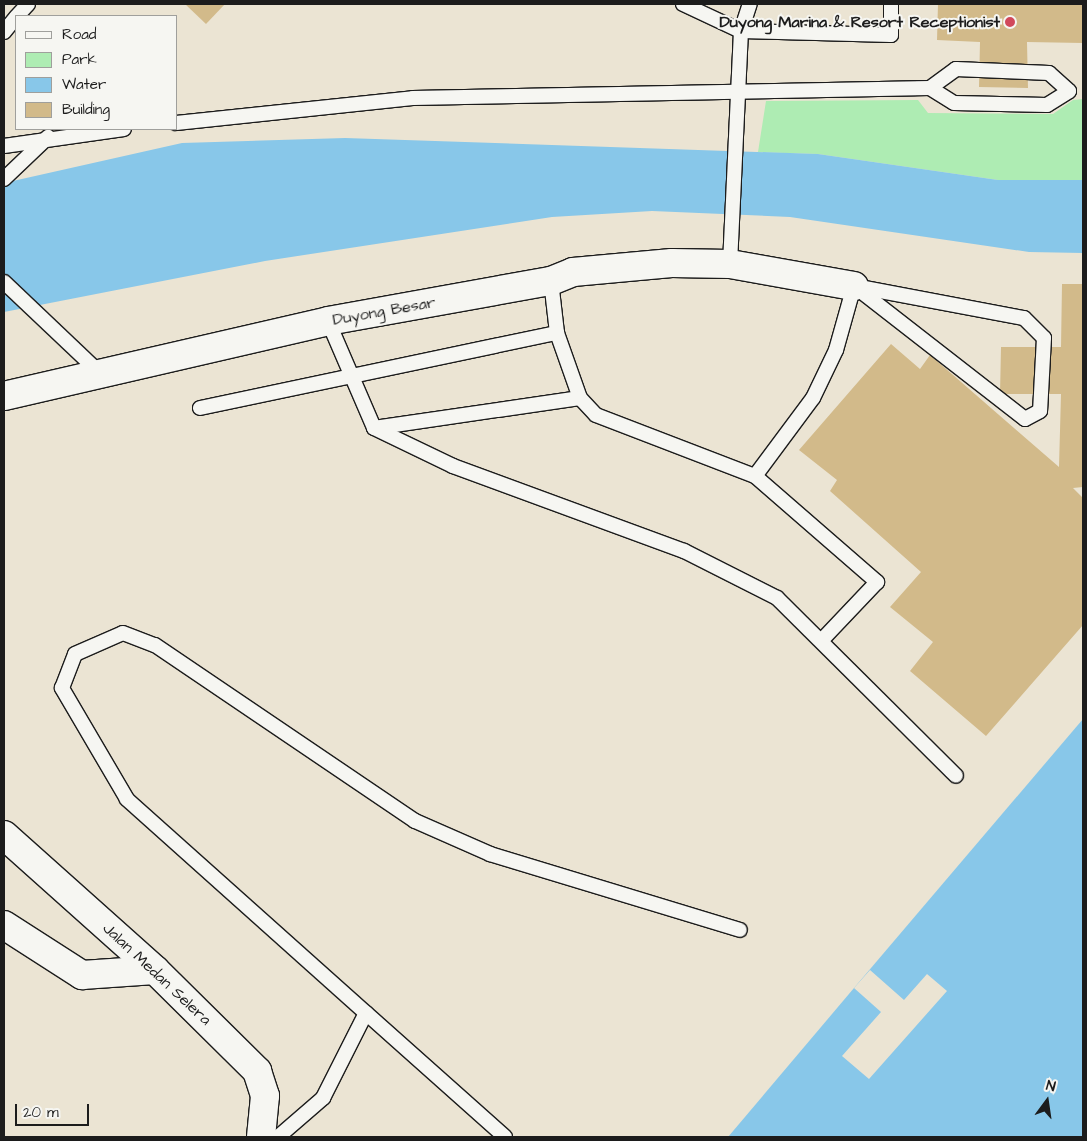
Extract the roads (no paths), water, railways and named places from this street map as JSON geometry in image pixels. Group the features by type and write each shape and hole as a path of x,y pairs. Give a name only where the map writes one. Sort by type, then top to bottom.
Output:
{"street":[{"name":"Duyong Besar","path":"4,396 99,372 328,321 551,281 573,272 615,268 730,264 854,286"},
{"name":"Jalan Medan Selera","path":"4,835 155,970 257,1071 265,1096 261,1137"},
{"path":"4,925 82,974 155,970"}],"lane":[{"path":"19,15 28,4"},
{"path":"683,4 741,31 891,35 891,4"},
{"path":"730,264 735,227 741,31 750,4"},
{"path":"4,32 15,19"},
{"path":"178,123 413,98 739,89 930,88 954,104 1047,105 1069,91 1049,73 956,69 930,88"},
{"path":"4,146 49,137 115,130"},
{"path":"4,179 49,137"},
{"path":"551,281 557,333 580,398 596,415 755,476 877,582 820,641"},
{"path":"4,282 99,372"},
{"path":"854,286 1024,318 1044,338 1040,410 1025,420 854,286"},
{"path":"755,476 813,398 836,350 854,286"},
{"path":"328,321 349,378 374,428 453,466 684,552 777,598 956,776"},
{"path":"200,408 557,333"},
{"path":"374,428 580,398"},
{"path":"506,1137 127,799 62,688 75,654 123,633 155,645 415,821 490,854 740,930"},
{"path":"278,1137 323,1098 366,1013"}],"water":[{"path":"345,138 818,154 998,180 1083,180 1083,253 1029,252 790,217 652,211 552,217 265,261 4,312 4,183 182,143"},
{"path":"1083,719 1083,1137 728,1137 854,988"}],"place":[{"name":"Duyong Marina & Resort Receptionist","path":"1010,22"}]}
